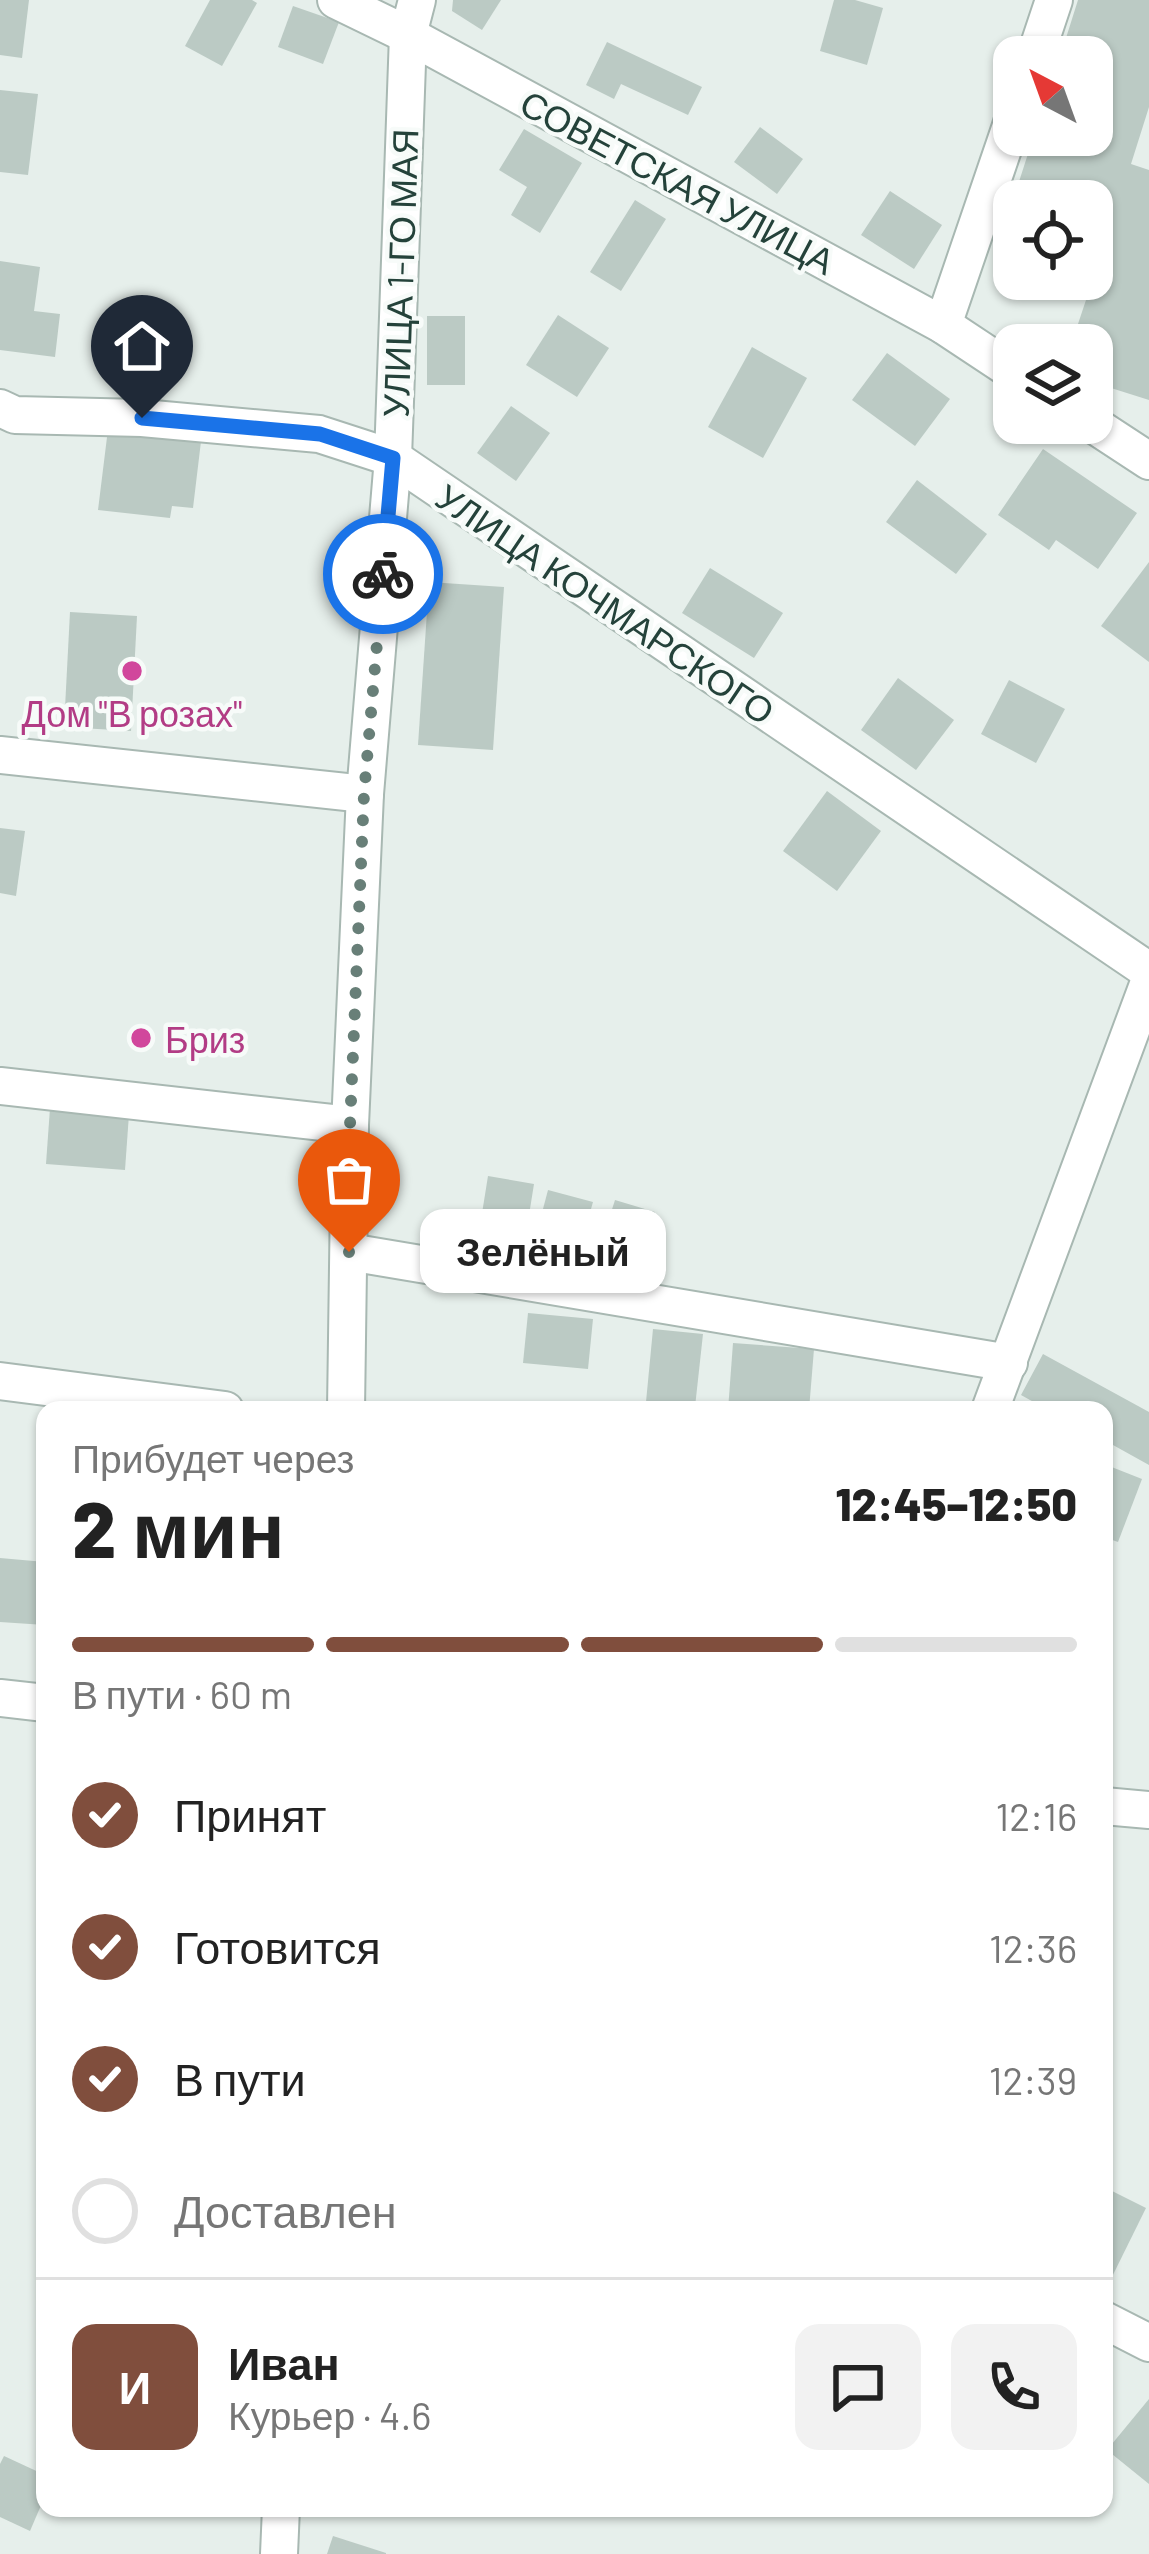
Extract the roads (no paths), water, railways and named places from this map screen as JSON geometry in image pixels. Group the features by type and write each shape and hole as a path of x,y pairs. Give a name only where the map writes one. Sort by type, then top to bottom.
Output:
{"street":[{"name":"СОВЕТСКАЯ УЛИЦА","path":"336,0 412,17 993,358"},
{"path":"1042,36 1054,0"},
{"name":"УЛИЦА 1-ГО МАЯ","path":"346,1401 350,1125 364,794 393,458 412,17"},
{"path":"943,325 1001,156"},
{"name":"УЛИЦА КОЧМАРСКОГО","path":"0,408 15,415 142,418 320,434 393,458 1149,971"},
{"path":"1113,437 1149,461"},
{"path":"0,755 364,794"},
{"path":"994,1401 1149,982"},
{"path":"0,1086 350,1125"},
{"path":"349,1252 1010,1363"},
{"path":"0,1382 153,1401"},
{"path":"0,1698 36,1702"},
{"path":"1113,1807 1149,1810"},
{"path":"1113,2325 1149,2343"},
{"path":"279,2554 281,2517"}],"place":[{"name":"Дом \"В розах\"","path":"132,671"},
{"name":"Бриз","path":"141,1038"},
{"name":"Зелёный","path":"349,1252"}]}
